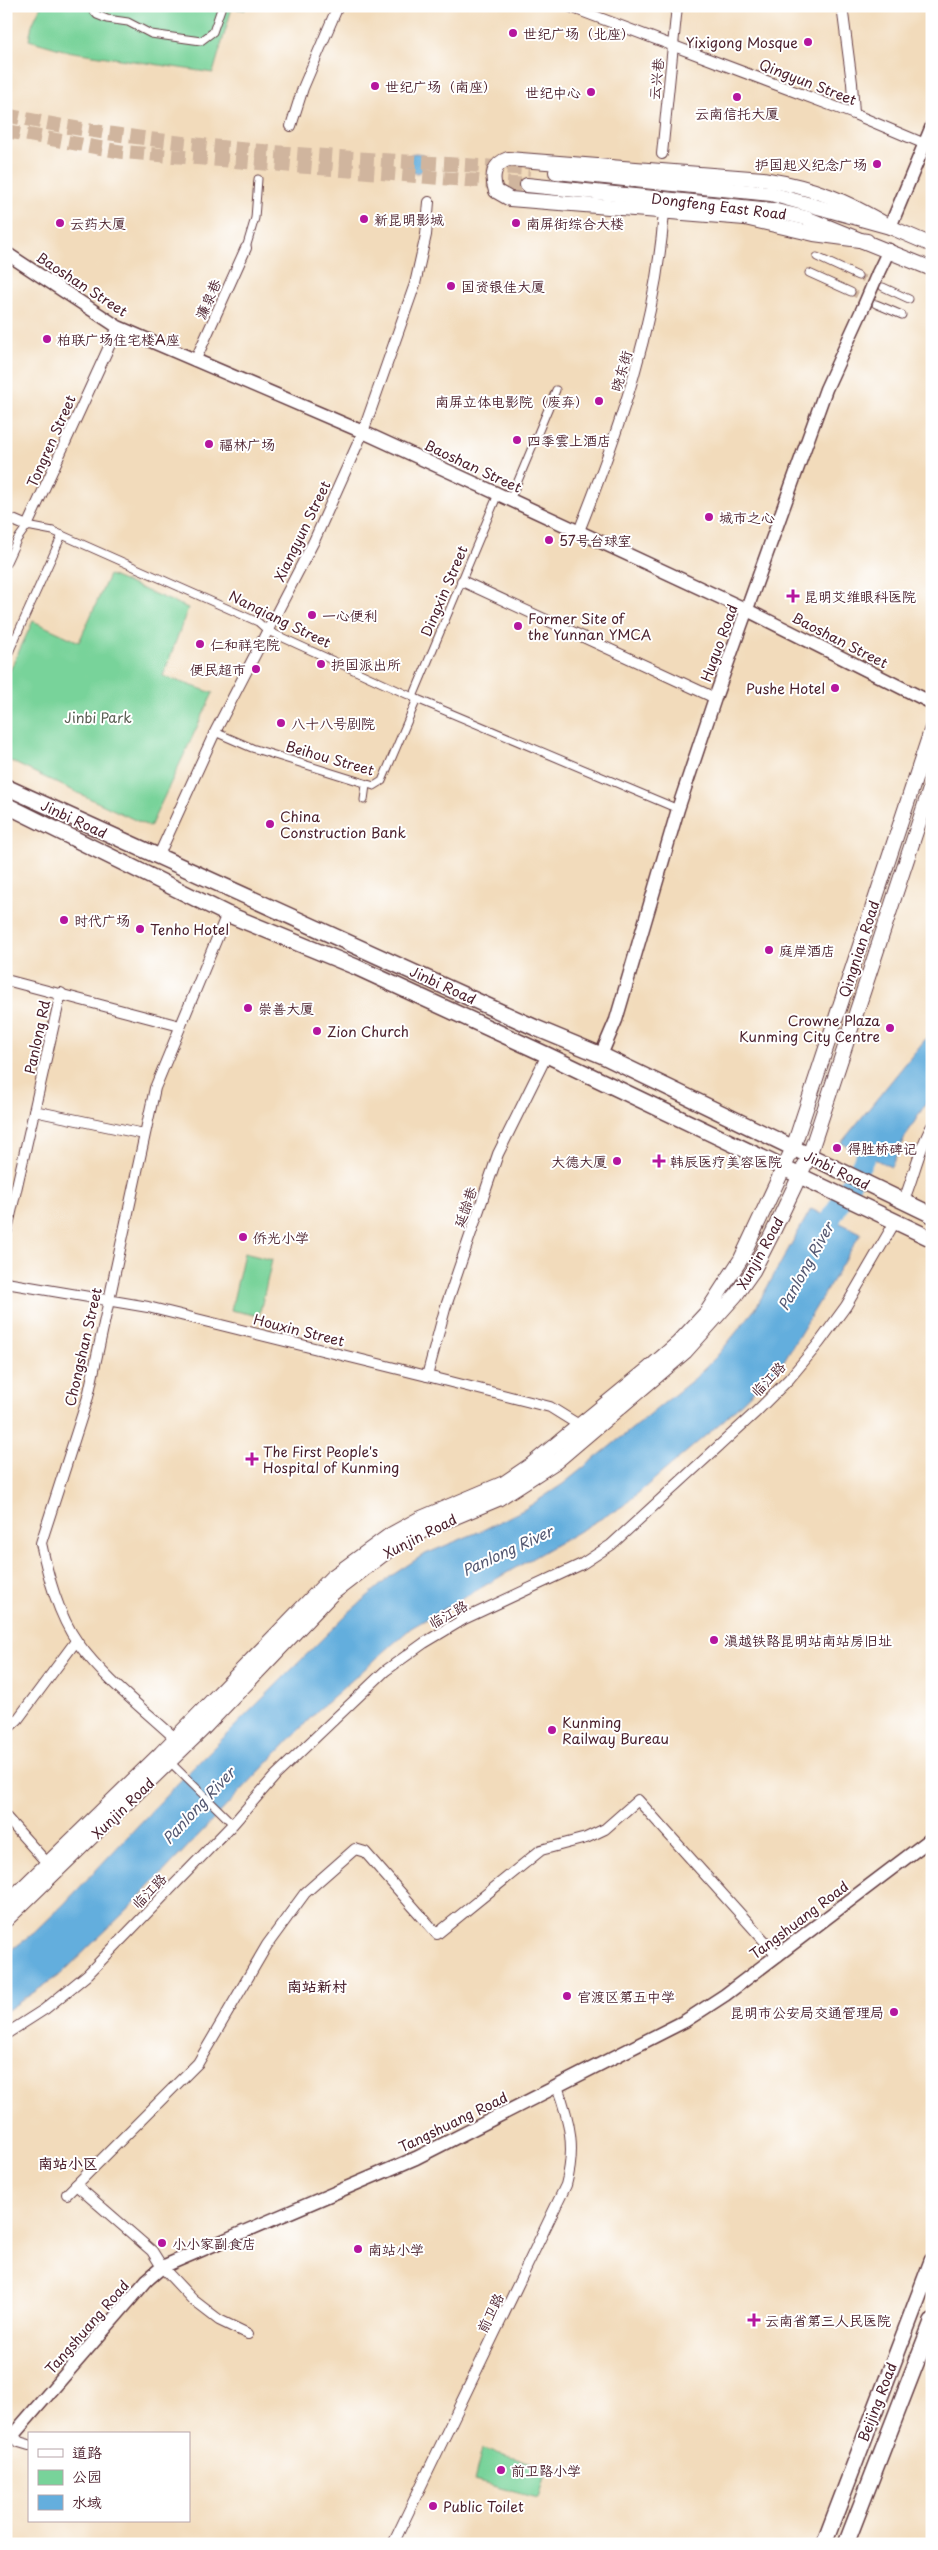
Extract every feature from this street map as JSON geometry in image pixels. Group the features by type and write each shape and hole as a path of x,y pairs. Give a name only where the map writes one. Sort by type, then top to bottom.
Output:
{"main road":[{"path":"867,241 814,234 745,218 510,199 496,191 493,176 498,165 508,158 763,179 804,186 849,203 890,227"},
{"name":"Dongfeng East Road","path":"530,169 771,194 890,227 932,246"},
{"name":"Dongfeng East Road","path":"528,185 772,210 806,218 867,241 932,269"},
{"name":"Qingnian Road","path":"784,1169 793,1148 932,728"},
{"name":"Qingnian Road","path":"805,1179 809,1156 932,783"},
{"name":"Jinbi Road","path":"6,787 536,1028 601,1055 932,1215"},
{"name":"Jinbi Road","path":"6,805 227,914 356,967 547,1055 932,1239"},
{"name":"Xunjin Road","path":"6,1920 170,1762 179,1742 300,1608 353,1561 390,1535 422,1518 504,1483 532,1464 678,1342 706,1313 741,1259 784,1169"},
{"name":"Xunjin Road","path":"6,1904 47,1863 179,1742 327,1599 363,1568 393,1547 428,1528 498,1498 522,1485 557,1461 685,1352 736,1295 753,1271 805,1179"},
{"name":"Beijing Road","path":"824,2544 932,2261"},
{"name":"Beijing Road","path":"846,2544 932,2322"}],"street":[{"path":"89,6 96,15 107,19 128,22 151,34 201,40 213,32 222,6"},
{"path":"291,126 303,88 338,6"},
{"name":"Qingyun Street","path":"568,6 854,114 925,144"},
{"name":"云兴巷","path":"662,154 677,6"},
{"path":"842,6 854,114"},
{"path":"890,227 932,126"},
{"path":"246,248 255,218 258,179"},
{"name":"Xiangyun Street","path":"158,857 215,732 316,536 363,432 414,284 426,235 429,202"},
{"name":"晓东街","path":"578,531 615,436 642,351 657,271 664,212"},
{"name":"濂泉巷","path":"195,361 246,248"},
{"name":"Huguo Road","path":"601,1055 616,1020 678,809 715,698 826,389 888,250"},
{"name":"Baoshan Street","path":"6,253 118,327 363,432 498,494 747,610 932,703"},
{"path":"816,257 858,276"},
{"path":"809,273 851,292"},
{"path":"884,288 909,299"},
{"path":"876,304 902,315"},
{"name":"Tongren Street","path":"6,564 17,540 27,526 118,327"},
{"path":"510,500 556,390"},
{"name":"Dingxin Street","path":"415,698 498,494"},
{"name":"Nanqiang Street","path":"6,517 27,526 62,535 258,622 268,631 415,698 678,809"},
{"path":"6,659 62,535"},
{"path":"462,580 715,698"},
{"path":"6,635 15,639"},
{"name":"Beihou Street","path":"215,732 252,748 374,786 382,781 415,698"},
{"path":"364,800 366,785"},
{"name":"Chongshan Street","path":"179,1742 92,1661 76,1641 62,1612 46,1567 41,1543 88,1397 107,1299 155,1088 227,914"},
{"path":"6,980 180,1026"},
{"name":"Panlong Rd","path":"6,1234 61,993"},
{"name":"延龄巷","path":"427,1376 445,1309 498,1154 547,1055"},
{"path":"34,1111 144,1134"},
{"path":"904,1202 912,1183 923,1142 932,1126"},
{"name":"临江路","path":"6,2034 45,2009 87,1975 233,1824 275,1776 386,1671 424,1643 464,1619 582,1564 611,1545 756,1412 789,1379 820,1343 846,1306 895,1222"},
{"name":"Houxin Street","path":"6,1283 148,1307 427,1376 550,1407 579,1425"},
{"path":"6,1730 18,1719 76,1641"},
{"path":"170,1762 233,1824"},
{"path":"67,2194 198,2063 267,1945 305,1893 355,1849 365,1852 437,1934 541,1850 586,1838 605,1829 638,1800 778,1956"},
{"path":"6,1817 47,1863"},
{"name":"Tangshuang Road","path":"10,2439 147,2280 162,2268 416,2158 686,2021 725,1996 932,1838"},
{"name":"前卫路","path":"393,2544 566,2185 572,2159 571,2131 557,2086"},
{"path":"76,2185 152,2251 162,2268 193,2300 219,2320 248,2334"},
{"path":"10,2439 28,2445"}],"green space":[{"path":"41,6 246,6 245,10 232,8 213,73 67,51 29,40 32,25"},
{"name":"Jinbi Park","path":"109,575 188,608 163,676 213,693 150,827 6,759 6,679 33,621 79,642"},
{"path":"244,1253 272,1260 259,1316 231,1310"},
{"path":"482,2449 547,2467 538,2498 474,2481"}],"water":[{"path":"412,153 420,153 426,159 426,167 420,173 412,173 406,167 406,159"},
{"path":"932,1031 932,1093 904,1139 891,1167 841,1143"},
{"path":"811,1209 861,1233 783,1362 725,1419 623,1506 411,1628 317,1711 130,1907 61,1974 6,2011 6,1954 34,1933 64,1904 178,1783 348,1613 391,1576 423,1555 483,1530 525,1509 563,1484 694,1379 717,1356 755,1309"}],"waterway":[{"name":"Panlong River","path":"818,1242 879,1132"}],"tunnel":[{"path":"6,115 71,127 201,145 333,157 530,169"},
{"path":"6,131 123,152 527,185"},
{"path":"858,276 876,284"},
{"path":"851,292 869,300"}],"place":[{"name":"世纪广场（北座）","path":"513,33"},
{"name":"Yixigong Mosque","path":"808,42"},
{"name":"世纪广场（南座）","path":"375,86"},
{"name":"世纪中心","path":"591,92"},
{"name":"云南信托大厦","path":"737,97"},
{"name":"护国起义纪念广场","path":"877,164"},
{"name":"新昆明影城","path":"364,219"},
{"name":"云药大厦","path":"60,223"},
{"name":"南屏街综合大楼","path":"516,223"},
{"name":"国资银佳大厦","path":"451,286"},
{"name":"柏联广场住宅楼A座","path":"47,339"},
{"name":"南屏立体电影院（废弃）","path":"599,401"},
{"name":"四季雲上酒店","path":"517,440"},
{"name":"福林广场","path":"209,444"},
{"name":"城市之心","path":"709,517"},
{"name":"57号台球室","path":"549,540"},
{"name":"昆明艾维眼科医院","path":"793,596"},
{"name":"一心便利","path":"312,615"},
{"name":"Former Site of the Yunnan YMCA","path":"518,626"},
{"name":"仁和祥宅院","path":"200,644"},
{"name":"护国派出所","path":"321,664"},
{"name":"便民超市","path":"256,669"},
{"name":"Pushe Hotel","path":"835,688"},
{"name":"八十八号剧院","path":"281,723"},
{"name":"China Construction Bank","path":"270,824"},
{"name":"时代广场","path":"64,920"},
{"name":"Tenho Hotel","path":"140,929"},
{"name":"庭岸酒店","path":"769,950"},
{"name":"崇善大厦","path":"248,1008"},
{"name":"Crowne Plaza Kunming City Centre","path":"890,1028"},
{"name":"Zion Church","path":"317,1031"},
{"name":"得胜桥碑记","path":"837,1148"},
{"name":"大德大厦","path":"617,1161"},
{"name":"韩辰医疗美容医院","path":"659,1161"},
{"name":"侨光小学","path":"243,1237"},
{"name":"The First People's Hospital of Kunming","path":"252,1459"},
{"name":"滇越铁路昆明站南站房旧址","path":"714,1640"},
{"name":"Kunming Railway Bureau","path":"552,1730"},
{"name":"官渡区第五中学","path":"567,1996"},
{"name":"昆明市公安局交通管理局","path":"894,2012"},
{"name":"小小家副食店","path":"162,2243"},
{"name":"南站小学","path":"358,2249"},
{"name":"云南省第三人民医院","path":"754,2320"},
{"name":"前卫路小学","path":"501,2470"},
{"name":"Public Toilet","path":"433,2506"}],"district":[{"name":"南站新村","path":"317,1985"},
{"name":"南站小区","path":"68,2162"}]}
